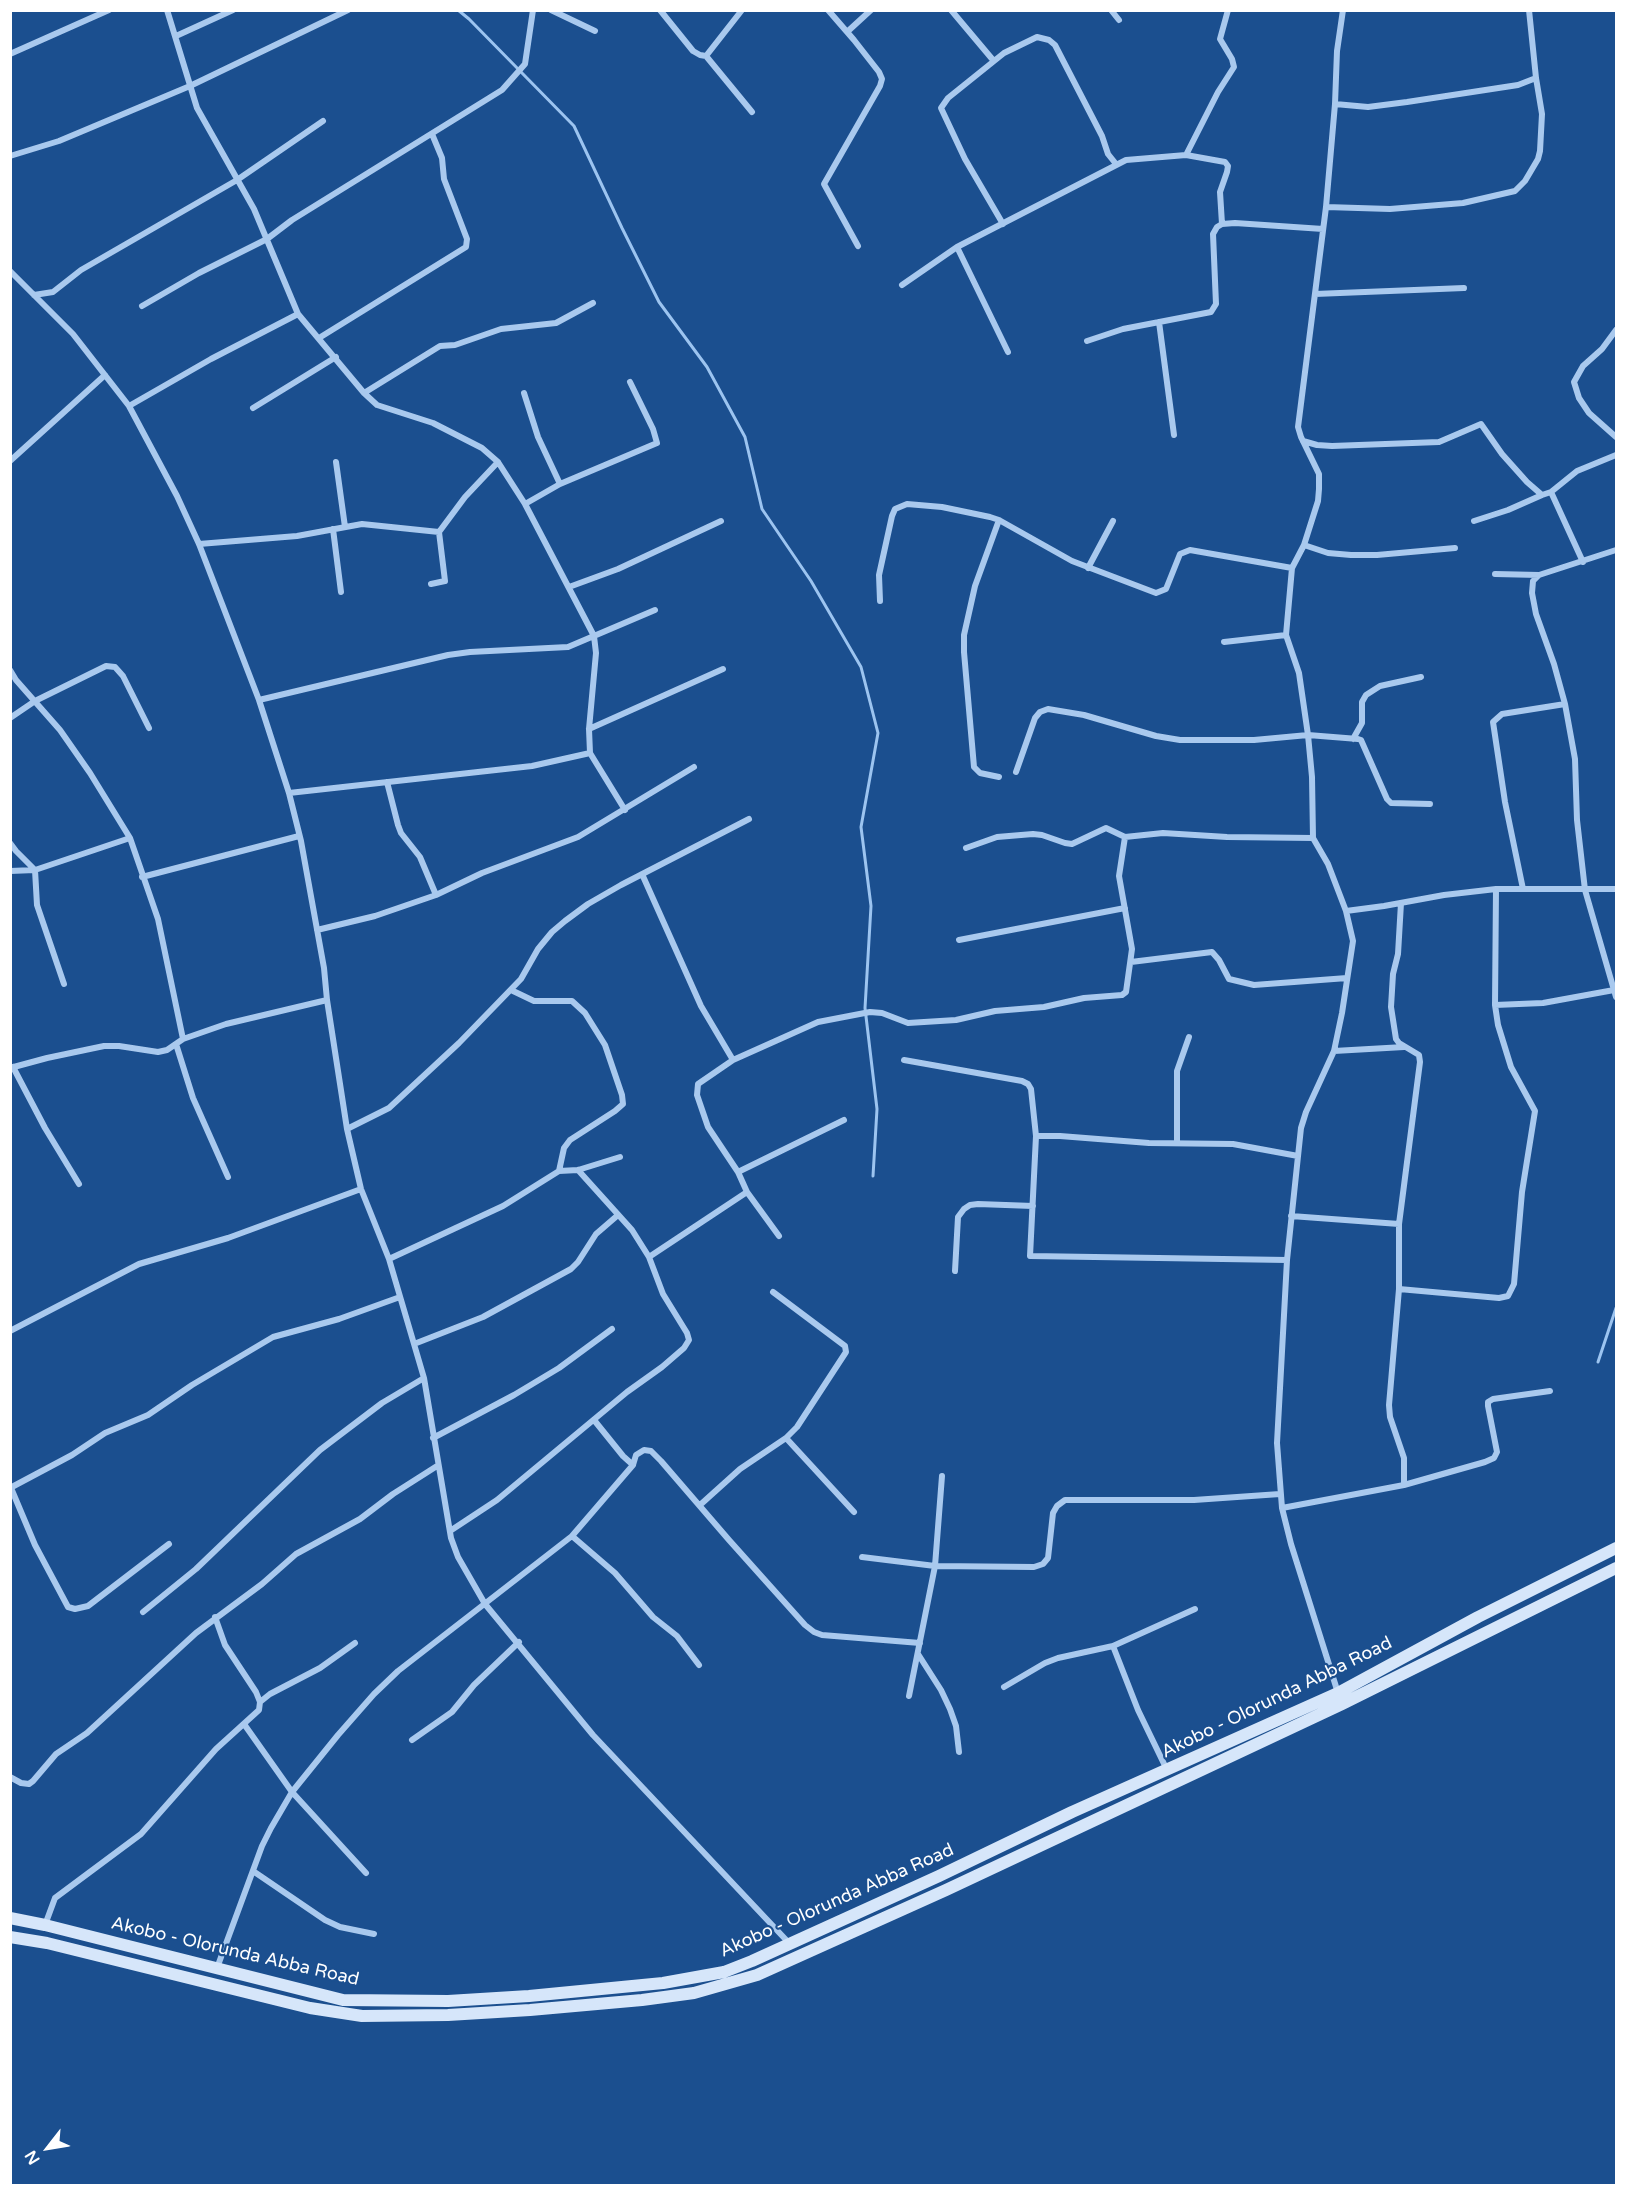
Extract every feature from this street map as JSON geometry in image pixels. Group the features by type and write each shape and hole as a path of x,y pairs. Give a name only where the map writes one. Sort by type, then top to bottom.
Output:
{"main road":[{"name":"Akobo - Olorunda Abba Road","path":"10,1918 343,2000 448,2001 529,1996 687,1979 724,1972 1338,1693 1478,1617 1617,1548"},
{"name":"Akobo - Olorunda Abba Road","path":"10,1937 47,1943 338,2013 362,2016 448,2015 672,1997 712,1989 757,1975 1060,1838 1342,1704 1617,1569"},
{"path":"1561,1576 1568,1593"},
{"path":"448,2001 448,2015"}],"street":[{"path":"10,54 109,10"},
{"path":"167,10 197,108 248,196 298,314 364,393 377,405 433,423 482,448 498,462 525,504 594,636 596,653 589,729 590,753 625,810"},
{"path":"176,36 233,10"},
{"path":"10,156 59,141 190,86 348,10"},
{"path":"142,306 199,273 267,239 292,220 502,90 525,64 533,10"},
{"path":"551,10 595,31"},
{"path":"660,10 693,51 706,56 752,112"},
{"path":"828,10 879,72 882,79 824,184 858,246"},
{"path":"847,32 871,10"},
{"path":"951,10 993,60"},
{"path":"1111,10 1119,20"},
{"path":"1186,155 1218,92 1234,67 1220,39 1228,10"},
{"path":"1338,1693 1282,1508 1276,1443 1287,1260 1298,1156 1306,1112 1334,1051 1353,941 1346,910 1328,864 1313,838 1312,777 1308,735 1299,673 1286,635 1292,568 1304,545 1318,501 1319,474 1298,427 1326,207 1337,51 1343,10"},
{"path":"1326,207 1390,209 1442,205 1463,203 1515,191 1525,181 1538,159 1542,114 1528,10"},
{"path":"706,56 740,12"},
{"path":"1003,224 965,159 941,108 948,98 993,60 1030,39 1037,37 1049,40 1055,45 1102,136 1108,154 1116,164"},
{"path":"1335,104 1368,107 1518,85 1536,78"},
{"path":"34,296 53,292 81,270 237,180 323,121"},
{"path":"319,338 466,247 467,239 444,179 442,158 432,134"},
{"path":"902,285 957,247 1126,160 1186,155 1221,160 1227,164 1227,172 1220,192 1221,214 1224,223"},
{"path":"1087,341 1123,329 1206,314 1214,309 1216,303 1214,234 1217,227 1224,223 1323,229"},
{"path":"957,247 1008,352"},
{"path":"11,272 73,334 129,406 177,496 199,544 259,700 289,793 299,836 324,968 347,1129 361,1189 388,1259 424,1378 437,1466 450,1531 458,1557 485,1604 519,1642 592,1734 789,1943"},
{"path":"1315,294 1464,288"},
{"path":"364,393 440,346 456,345 501,329 556,323 592,303"},
{"path":"129,406 211,359 298,314"},
{"path":"1159,322 1174,435"},
{"path":"1617,330 1602,349 1583,366 1574,382 1579,398 1589,413 1617,437"},
{"path":"253,408 336,357"},
{"path":"10,461 105,375"},
{"path":"525,504 560,484 657,443 653,429 630,382"},
{"path":"524,393 538,437 560,484"},
{"path":"1303,441 1332,446 1438,442 1481,424 1502,454 1542,495"},
{"path":"1474,521 1551,492 1577,471 1617,455"},
{"path":"336,462 345,527"},
{"path":"431,584 445,580 439,532 465,497 498,462"},
{"path":"1551,492 1583,562"},
{"path":"880,601 879,575 892,516 900,506 907,504 942,507 999,520 1038,544 1088,568 1156,593 1166,589 1180,554 1190,550 1292,568"},
{"path":"999,520 975,586 964,635 974,767 980,773 999,777"},
{"path":"568,587 618,570 721,521"},
{"path":"1088,568 1113,521"},
{"path":"199,544 297,536 375,524 405,530 439,532"},
{"path":"333,529 341,592"},
{"path":"1304,545 1328,553 1351,555 1455,548"},
{"path":"1495,574 1539,575 1617,550"},
{"path":"1495,1005 1543,1003 1616,994 1585,890 1577,820 1575,759 1565,704 1536,614 1532,593 1533,581 1539,575"},
{"path":"259,700 448,655 568,647 655,610"},
{"path":"1224,642 1286,635"},
{"path":"10,718 35,701 106,666 115,667 123,676 149,728"},
{"path":"589,729 723,669"},
{"path":"10,670 60,730 130,838 158,919 183,1040"},
{"path":"1353,739 1362,723 1362,702 1368,693 1380,686 1421,677"},
{"path":"1523,889 1505,801 1493,722 1502,714 1565,704"},
{"path":"1016,772 1035,718 1040,712 1048,709 1084,715 1156,736 1180,740 1254,740 1308,735 1361,740 1379,783 1391,802 1430,804"},
{"path":"289,793 532,766 590,753"},
{"path":"317,930 375,916 436,895 482,873 578,837 694,767"},
{"path":"387,782 398,825 420,857 436,895"},
{"path":"347,1129 389,1108 407,1093 521,979 538,949 552,932 588,904 748,819"},
{"path":"966,848 997,837 1033,834 1072,844 1106,828 1125,837 1163,833 1227,837 1313,838"},
{"path":"142,877 299,836"},
{"path":"779,1236 747,1192 738,1172 708,1127 697,1095 698,1084 733,1060 818,1022 870,1012 882,1013 908,1023 956,1020 1008,1009 1044,1007 1084,998 1122,995 1128,989 1131,962 1131,936 1119,876 1125,837"},
{"path":"10,871 35,870 130,838"},
{"path":"10,843 35,870 37,905 64,984"},
{"path":"642,874 696,995 733,1060"},
{"path":"1399,1289 1499,1298 1508,1296 1512,1292 1521,1192 1534,1111 1506,1053 1495,1005 1496,889"},
{"path":"1346,910 1496,889 1617,889"},
{"path":"1401,903 1398,954 1393,974 1390,1007 1394,1031 1399,1043 1419,1055 1420,1062 1399,1224 1399,1289 1389,1405 1390,1417 1404,1458 1404,1485"},
{"path":"959,940 1125,908"},
{"path":"1131,962 1212,951 1229,979 1254,985 1347,978"},
{"path":"511,990 534,1002 572,1001 585,1012 605,1045 622,1095 623,1104 615,1111 570,1140 564,1148 559,1171"},
{"path":"79,1184 12,1067 104,1046 158,1052 226,1024 327,1000"},
{"path":"1177,1143 1178,1071 1189,1037"},
{"path":"176,1044 193,1098 228,1177"},
{"path":"1334,1051 1405,1047"},
{"path":"904,1060 1022,1081 1031,1089 1036,1136 1030,1256 1287,1260"},
{"path":"738,1172 844,1120"},
{"path":"1036,1136 1233,1144 1298,1156"},
{"path":"388,1259 503,1206 559,1171 578,1170 620,1157"},
{"path":"450,1531 497,1500 627,1392 670,1360 684,1348 688,1340 687,1333 663,1294 649,1257 632,1230 578,1170"},
{"path":"10,1331 139,1264 228,1238 361,1189"},
{"path":"649,1257 747,1192"},
{"path":"955,1271 958,1217 964,1209 978,1204 1033,1206"},
{"path":"414,1344 483,1317 571,1269 596,1234 618,1215"},
{"path":"1291,1216 1399,1224"},
{"path":"700,1505 740,1469 786,1438 797,1427 846,1352 845,1346 773,1292"},
{"path":"169,1544 82,1609 68,1606 35,1545 11,1488 72,1455 105,1433 154,1413 192,1385 273,1337 339,1319 400,1297"},
{"path":"433,1438 559,1368 612,1329"},
{"path":"143,1612 196,1569 320,1450 382,1403 424,1378"},
{"path":"1282,1508 1404,1485 1485,1462 1494,1458 1497,1452 1488,1402 1493,1399 1550,1391"},
{"path":"594,1420 633,1466"},
{"path":"786,1438 854,1512"},
{"path":"216,1968 262,1846 292,1792 382,1686 398,1671 572,1536 633,1466 636,1455 644,1450 651,1452 805,1625 814,1632 822,1635 920,1643"},
{"path":"10,1777 21,1784 33,1781 56,1754 87,1733 215,1617 262,1584 296,1554 360,1519 393,1494 437,1466"},
{"path":"909,1696 935,1566 942,1476"},
{"path":"862,1557 935,1566 1034,1567 1043,1564 1048,1558 1053,1513 1057,1506 1065,1500 1194,1500 1280,1494"},
{"path":"572,1536 615,1573 653,1617 677,1636 699,1665"},
{"path":"1004,1687 1058,1658 1113,1646 1195,1609"},
{"path":"45,1925 55,1898 141,1834 216,1749 259,1710 260,1702 256,1692 225,1645 215,1617"},
{"path":"412,1740 452,1712 474,1685 519,1642"},
{"path":"260,1702 270,1694 320,1668 355,1643"},
{"path":"1113,1646 1138,1710 1167,1770"},
{"path":"918,1654 941,1689 950,1709 956,1726 959,1752"},
{"path":"244,1724 292,1792 366,1873"},
{"path":"253,1871 340,1927 374,1934"}],"waterway":[{"path":"458,10 574,126 659,302 707,367 745,437 762,509 811,581 861,667 878,733 861,827 871,906 865,1008 877,1109 873,1176"},
{"path":"1598,1362 1616,1308"}]}
